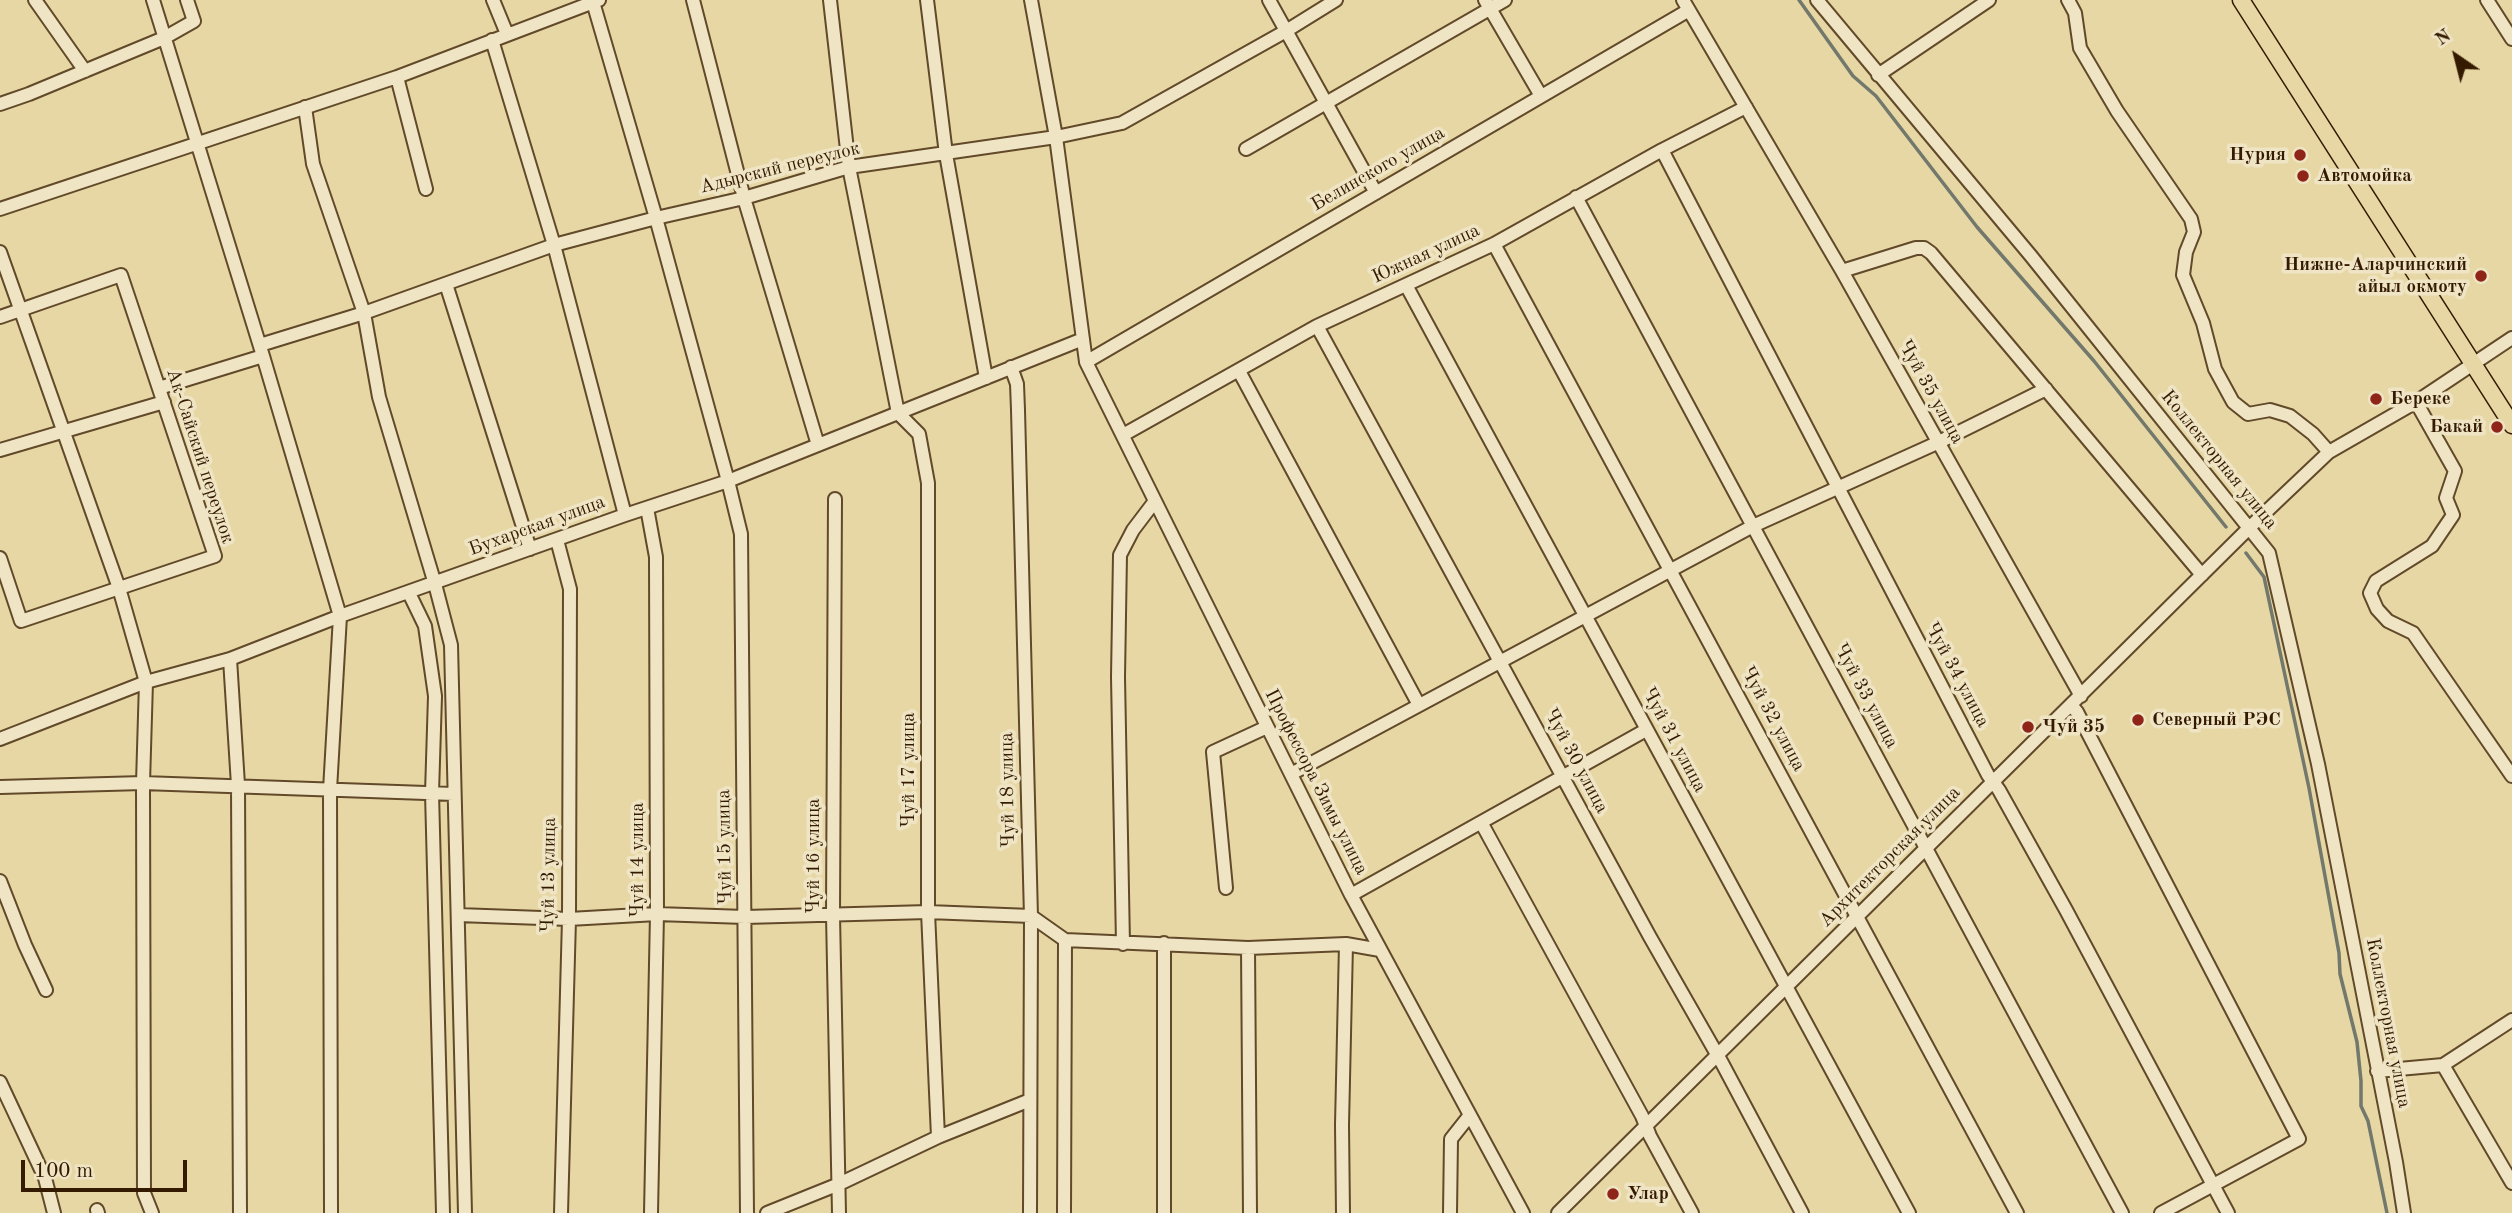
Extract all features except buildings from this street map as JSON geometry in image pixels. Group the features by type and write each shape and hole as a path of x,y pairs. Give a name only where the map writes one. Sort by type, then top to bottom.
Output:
{"main road":[{"path":"2242,0 2512,425"}],"street":[{"path":"35,0 85,71"},
{"path":"153,0 262,351 340,617 330,790 331,1213"},
{"path":"0,104 85,71 194,21 187,0"},
{"path":"493,0 507,34"},
{"path":"693,0 744,198 818,445"},
{"path":"830,0 849,167 898,413"},
{"path":"927,0 946,154 986,378"},
{"name":"Профессора Зимы улица","path":"1031,0 1056,137 1086,362 1351,895 1523,1213"},
{"path":"1269,0 1376,193"},
{"name":"Адырский переулок","path":"159,388 554,246 656,218 744,198 849,167 1056,137 1122,124 1336,0"},
{"path":"1246,149 1487,4 1505,0"},
{"name":"Коллекторная улица","path":"1817,0 2031,256 2269,553 2318,764 2396,1162 2403,1213"},
{"path":"1878,75 1989,0"},
{"path":"2068,0 2075,13 2080,48 2118,111 2191,219 2194,232 2186,252 2183,275 2203,323 2215,369 2233,402 2248,414 2270,410 2290,416 2313,434 2329,452"},
{"path":"2487,0 2512,39"},
{"path":"0,209 397,76 596,1"},
{"name":"Чуй 15 улица","path":"596,1 741,534 747,1213"},
{"path":"1487,4 1541,96"},
{"name":"Белинского улица","path":"1086,362 1541,96 1686,5"},
{"name":"Чуй 35 улица","path":"1686,5 1842,271 1937,443 2076,701 2077,712 2299,1139 2214,1185"},
{"path":"492,40 554,246 625,515"},
{"path":"397,76 426,190"},
{"path":"305,107 313,164 364,313 379,397 451,645 465,1213"},
{"name":"Южная улица","path":"1123,435 1317,326 1494,244 1662,150 1746,107"},
{"name":"Чуй 34 улица","path":"1662,150 1993,782 2066,910 2228,1213"},
{"name":"Чуй 33 улица","path":"1576,197 2122,1213"},
{"name":"Чуй 32 улица","path":"1494,244 2017,1213"},
{"path":"1842,271 1916,248 1924,248 1931,253 2202,575"},
{"path":"0,252 118,588 146,682 143,783 144,1193 152,1213"},
{"name":"Ак-Сайский переулок","path":"0,317 121,275 215,556 21,621 0,558"},
{"path":"446,284 530,549"},
{"name":"Чуй 31 улица","path":"1406,285 1909,1213"},
{"name":"Чуй 30 улица","path":"1317,326 1802,1213"},
{"name":"Архитекторская улица","path":"1558,1213 2249,528 2329,452 2416,402 2512,338"},
{"name":"Бухарская улица","path":"0,739 146,682 230,659 625,515 728,481 1083,339"},
{"name":"Чуй 18 улица","path":"1011,368 1017,384 1018,410 1031,916 1030,1213"},
{"path":"1239,371 1419,705"},
{"path":"1291,774 1753,526 1937,443 2046,389"},
{"path":"0,450 164,402"},
{"path":"2416,402 2455,471 2446,498 2453,515 2432,546 2376,581 2370,593 2376,609 2388,621 2413,632 2512,776"},
{"name":"Чуй 17 улица","path":"898,413 919,434 929,483 928,912 939,1137"},
{"name":"Чуй 16 улица","path":"835,499 833,915 839,1213"},
{"path":"1123,944 1118,677 1120,555 1133,530 1155,501"},
{"name":"Чуй 14 улица","path":"647,508 656,557 657,914 651,1213"},
{"name":"Чуй 13 улица","path":"557,540 570,589 569,919 561,1213"},
{"path":"409,593 425,626 435,696 432,793 443,1213"},
{"path":"230,659 238,785 240,1213"},
{"path":"1226,888 1213,752 1267,727"},
{"path":"1351,895 1647,730"},
{"path":"0,787 143,783 454,794"},
{"path":"1482,824 1692,1213"},
{"path":"0,881 46,990"},
{"path":"457,915 569,919 657,914 745,916 928,912 1031,916 1065,940 1248,948 1346,944 1380,950"},
{"path":"1064,1213 1065,940"},
{"path":"1164,943 1164,1213"},
{"path":"1343,1213 1346,944"},
{"path":"1248,948 1250,1213"},
{"path":"2377,1071 2443,1065 2512,1020"},
{"path":"2443,1065 2512,1183"},
{"path":"0,1082 45,1178 54,1213"},
{"path":"767,1213 1030,1100"},
{"path":"1450,1213 1451,1139 1470,1115"},
{"path":"2161,1213 2214,1185"}],"waterway":[{"path":"1799,0 1853,76 1876,96 1977,227 2094,361 2226,527"},
{"path":"2246,553 2264,577 2309,788 2339,953 2340,974 2357,1042 2361,1106 2368,1121 2387,1213"}],"place":[{"name":"Нурия","path":"2300,155"},
{"name":"Автомойка","path":"2303,176"},
{"name":"Нижне-Аларчинский айыл окмоту","path":"2481,276"},
{"name":"Береке","path":"2376,399"},
{"name":"Бакай","path":"2497,427"},
{"name":"Северный РЭС","path":"2138,720"},
{"name":"Чуй 35","path":"2028,727"},
{"name":"Улар","path":"1613,1194"}]}
